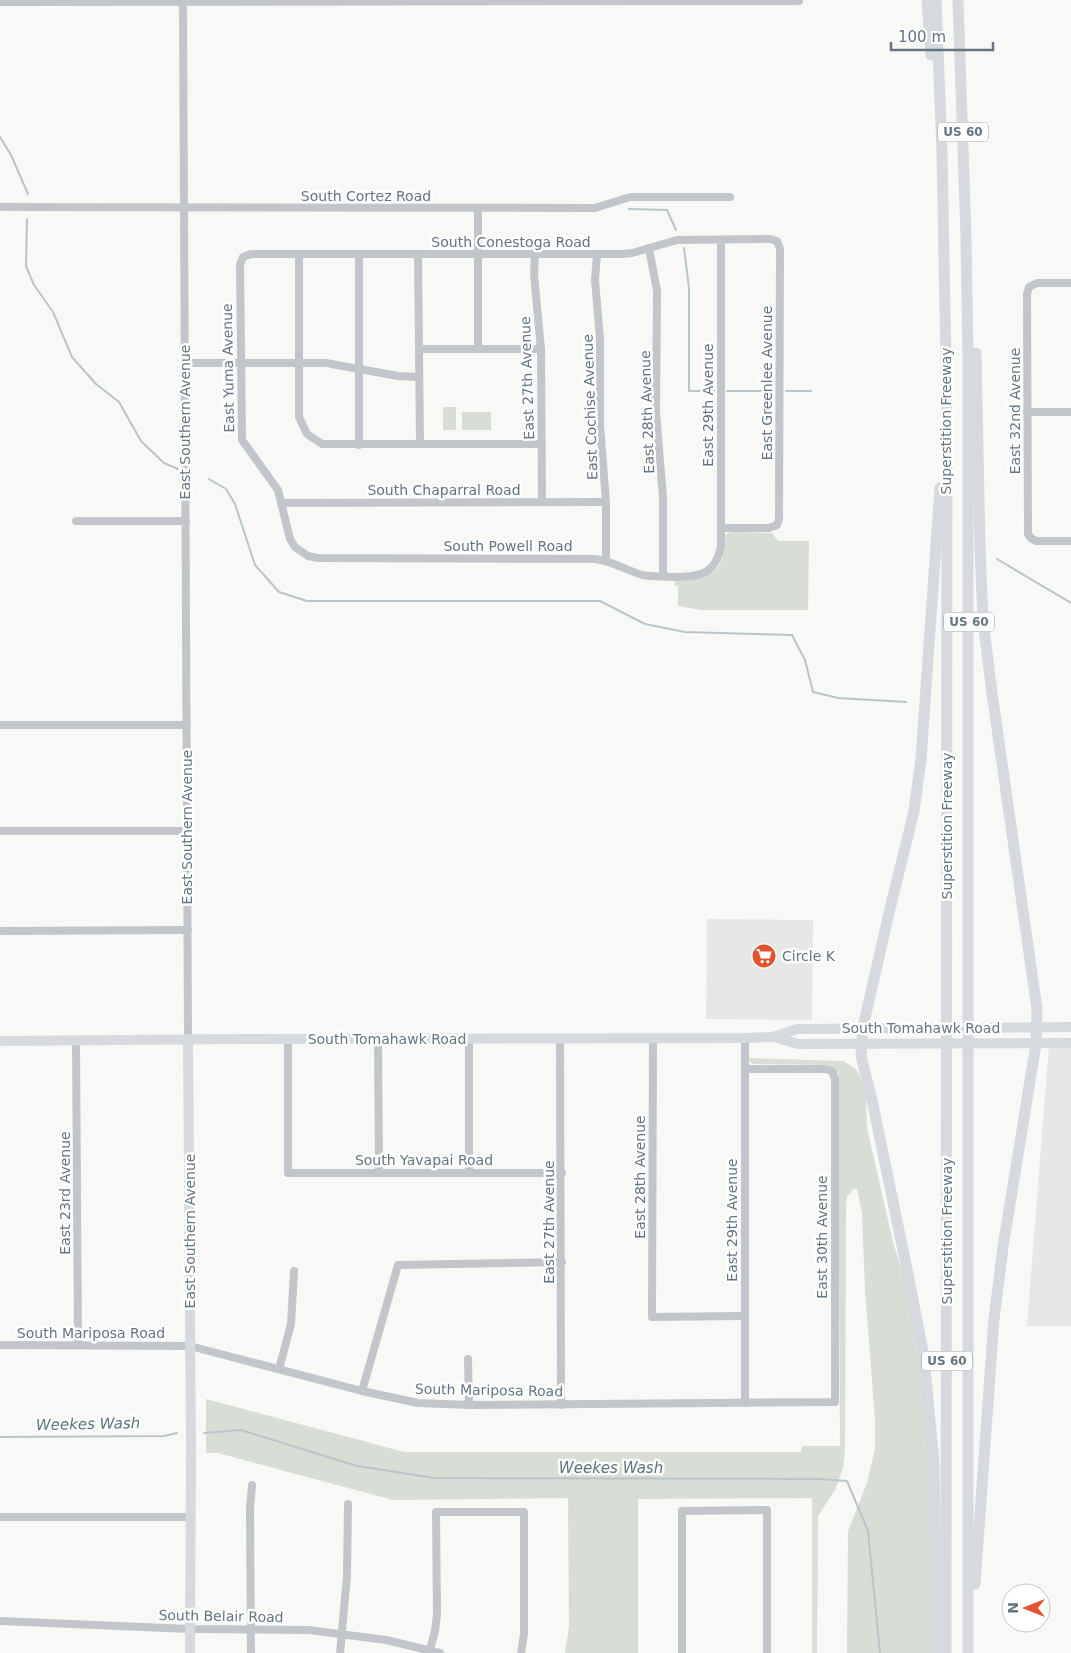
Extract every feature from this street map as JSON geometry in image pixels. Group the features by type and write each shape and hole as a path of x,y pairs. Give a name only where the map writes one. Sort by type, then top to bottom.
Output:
{"highway":[{"path":"927,0 930,49 942,151"},
{"name":"Superstition Freeway","path":"936,0 942,151 947,417 946,1653"},
{"name":"Superstition Freeway","path":"959,0 968,365 968,1653"},
{"path":"966,238 976,355 983,620 1038,1010 1036,1044 1003,1248 994,1319 975,1590 968,1653"},
{"path":"938,1653 934,1463 924,1357 872,1100 861,1056 863,1027 914,811 921,760 940,483 947,417"}],"main road":[{"name":"South Tomahawk Road","path":"773,1037 797,1028 1071,1027"},
{"name":"South Tomahawk Road","path":"0,1041 288,1038 560,1039 773,1037 798,1044 1071,1043"},
{"name":"East Southern Avenue","path":"188,1039 191,1422 190,1653"}],"street":[{"path":"0,2 183,0 799,0"},
{"name":"East Southern Avenue","path":"183,0 188,1039"},
{"name":"South Cortez Road","path":"0,207 595,208 630,197 730,198"},
{"path":"478,209 478,349"},
{"name":"South Conestoga Road","path":"243,256 251,254 597,254 632,253 676,240 770,239 777,241"},
{"name":"East 29th Avenue","path":"712,568 718,558 721,546 721,240"},
{"name":"East Greenlee Avenue","path":"721,528 769,528 777,525 779,519 780,249 777,241"},
{"name":"East 28th Avenue","path":"649,248 657,291 656,412 663,498 663,576"},
{"path":"299,254 299,417 307,434 322,444 541,444"},
{"path":"359,254 359,445"},
{"path":"418,254 420,444"},
{"name":"East 27th Avenue","path":"535,254 534,274 541,349 542,502"},
{"name":"East Cochise Avenue","path":"597,254 595,280 600,338 600,425 606,502 606,560"},
{"name":"East Yuma Avenue","path":"243,256 240,265 242,440 278,490 290,539 300,552"},
{"name":"East 32nd Avenue","path":"1071,283 1037,283 1031,285 1027,294 1028,531 1030,538 1038,541 1071,541"},
{"path":"419,349 541,349"},
{"path":"185,363 326,363 398,376 419,377"},
{"path":"1027,412 1071,412"},
{"name":"South Chaparral Road","path":"281,503 606,502"},
{"path":"76,521 186,522"},
{"name":"South Powell Road","path":"300,552 318,558 595,558 606,560 651,577 692,577 703,574 712,568"},
{"path":"0,725 187,725"},
{"path":"0,831 187,831"},
{"path":"0,931 188,930"},
{"name":"South Yavapai Road","path":"288,1038 288,1173 562,1173"},
{"name":"East 28th Avenue","path":"653,1038 652,1317 744,1316"},
{"name":"East 29th Avenue","path":"745,1038 745,1403"},
{"path":"378,1039 379,1173"},
{"path":"469,1039 470,1173"},
{"name":"East 27th Avenue","path":"560,1039 562,1173 561,1405"},
{"name":"East 23rd Avenue","path":"76,1040 78,1345"},
{"name":"East 30th Avenue","path":"745,1069 825,1069 832,1072 835,1079 835,1402"},
{"path":"362,1391 398,1265 562,1262"},
{"path":"280,1369 291,1324 294,1271"},
{"name":"South Mariposa Road","path":"0,1345 190,1346 362,1391 418,1403 468,1406 835,1402"},
{"path":"468,1359 468,1406"},
{"path":"251,1653 250,1508 252,1485"},
{"path":"340,1653 347,1576 348,1504"},
{"path":"682,1653 682,1511 767,1510 767,1653"},
{"path":"429,1652 437,1614 436,1512 524,1512 524,1634 521,1653"},
{"path":"0,1517 190,1517"},
{"name":"South Belair Road","path":"0,1620 190,1629 309,1630 386,1640 429,1652 440,1653"}],"shaded area":[{"path":"443,407 456,407 456,430 443,430"},
{"path":"462,412 491,412 491,430 462,430"},
{"path":"731,532 772,533 778,541 809,541 808,610 701,610 678,606 678,586 675,586 675,581 698,579 712,573 721,562 726,534"},
{"path":"707,919 813,920 812,1020 706,1019"},
{"path":"1071,1043 1071,1326 1027,1326 1049,1044"},
{"path":"748,1058 843,1061 856,1069 860,1076 866,1097 867,1128 893,1242 905,1281 919,1361 929,1461 934,1653 847,1653 848,1531 867,1483 875,1449 875,1420 865,1290 862,1213 857,1189 853,1189 847,1197 846,1208 845,1449 843,1468 835,1490 818,1516 817,1653 812,1653 812,1498 638,1499 638,1653 565,1653 569,1627 568,1498 393,1500 218,1453 206,1453 206,1399 404,1452 801,1452 802,1446 840,1446 838,1073 828,1065 754,1064"}],"waterway":[{"path":"0,137 11,155 28,194"},
{"path":"629,209 667,210 676,230"},
{"path":"27,219 26,266 34,285 53,312 72,357 96,384 119,402 141,441 164,463 178,469"},
{"path":"684,248 689,288 689,391 714,391"},
{"path":"727,391 773,391"},
{"path":"786,391 811,391"},
{"path":"209,479 226,489 235,504 255,565 279,592 307,601 600,601 645,624 685,632 792,635 805,660 813,692 838,698 906,702"},
{"path":"997,559 1071,603"},
{"name":"Weekes Wash","path":"204,1433 241,1430 357,1466 435,1478 821,1479 847,1481 868,1531 880,1653"},
{"name":"Weekes Wash","path":"0,1437 164,1436 177,1433"}],"place":[{"name":"Circle K","path":"764,956"}]}
